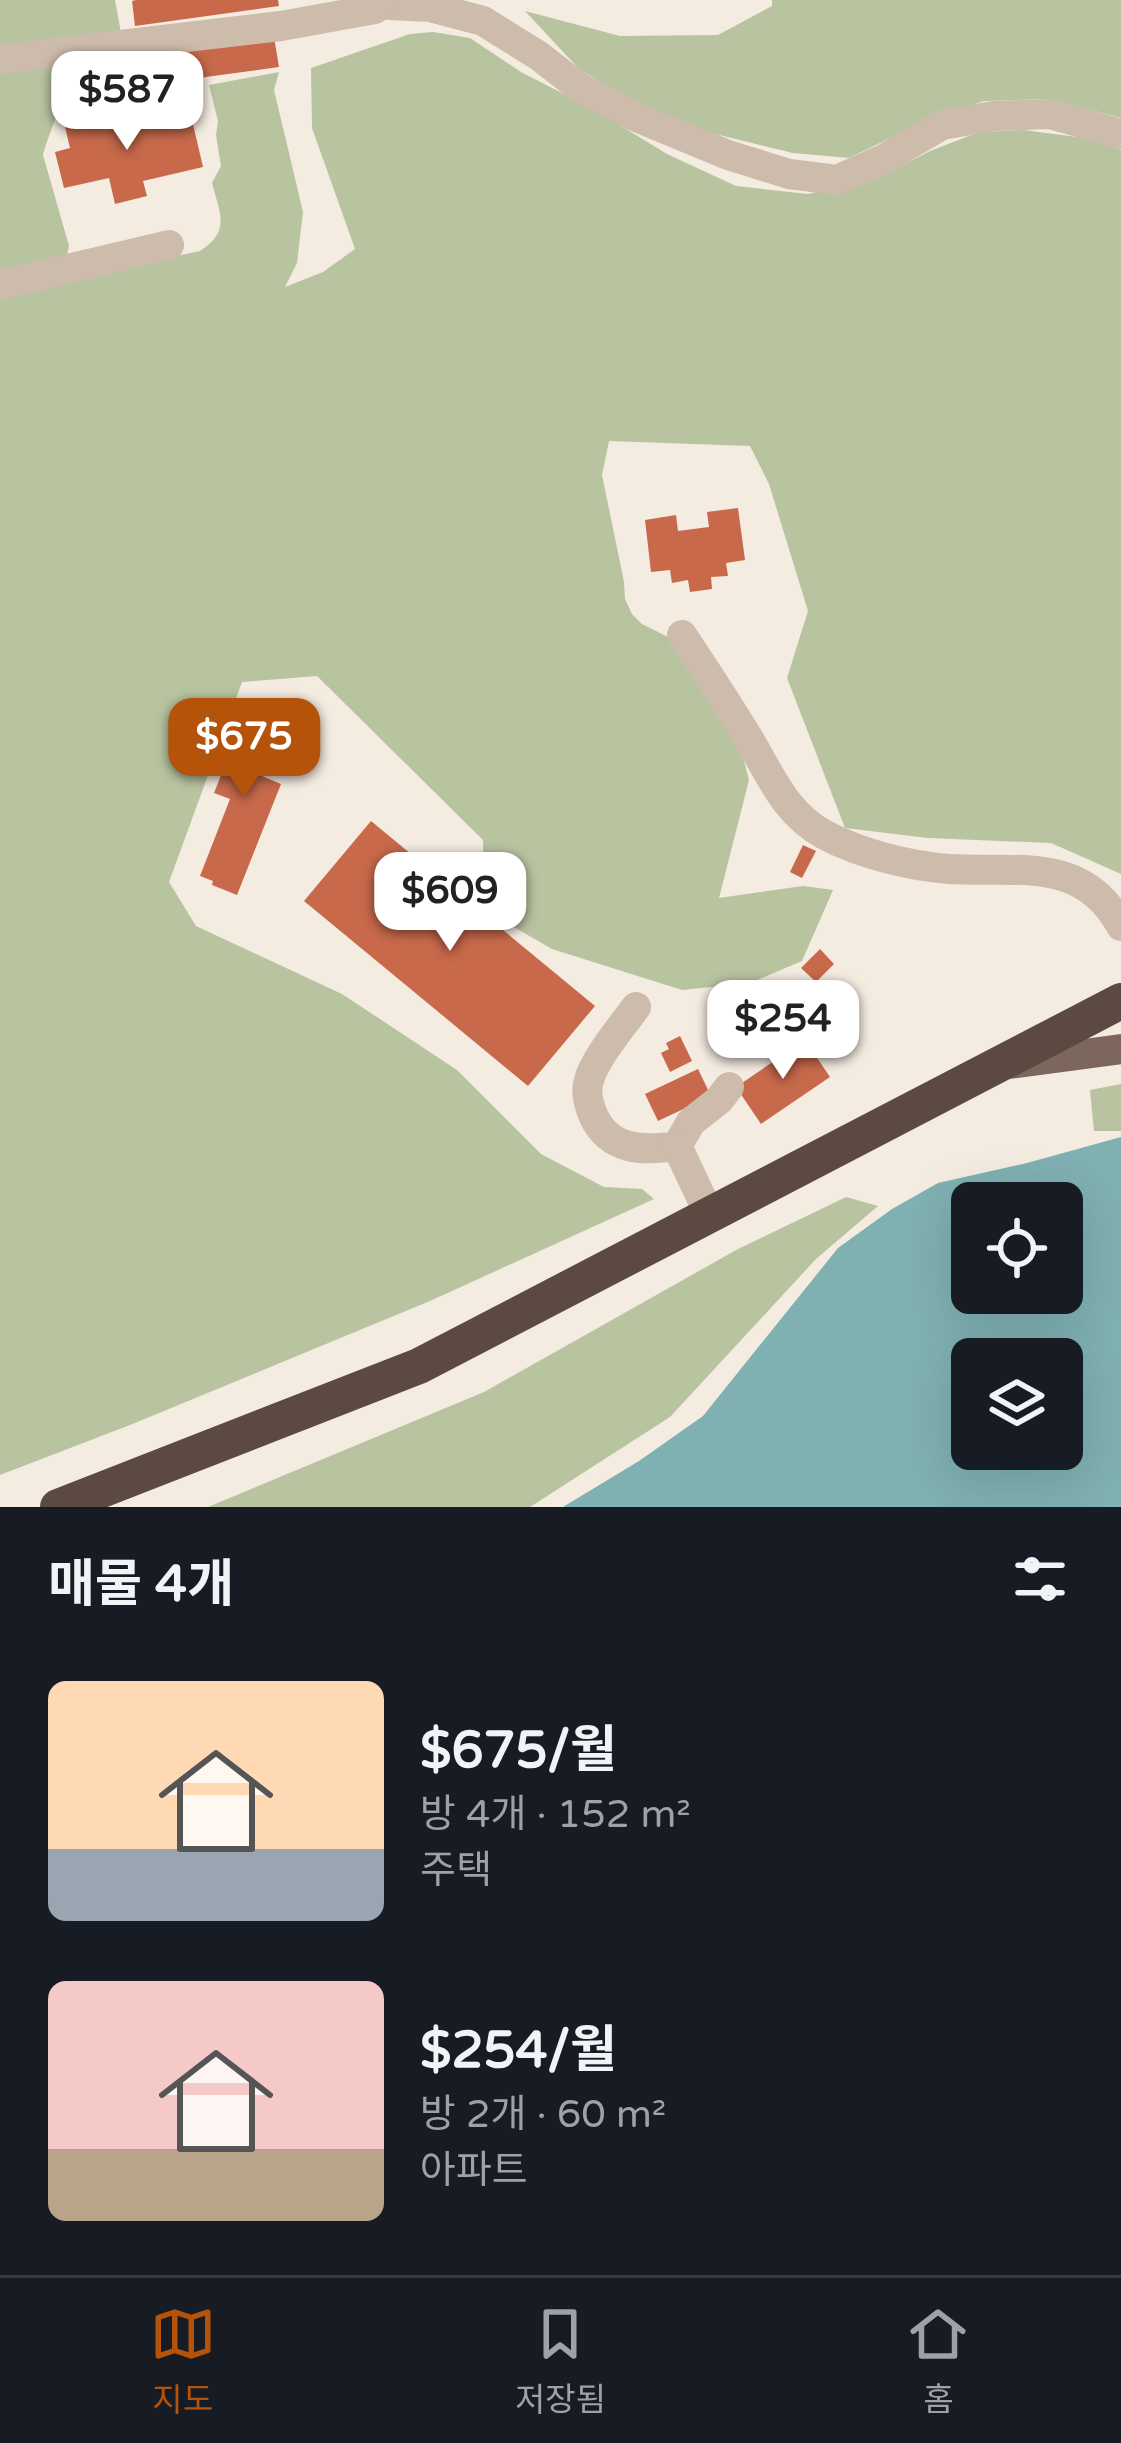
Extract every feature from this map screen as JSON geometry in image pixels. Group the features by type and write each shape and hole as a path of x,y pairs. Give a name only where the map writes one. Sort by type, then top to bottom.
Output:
{"highway":[{"path":"58,1507 418,1366 1121,1001"}],"main road":[{"path":"1003,1064 1121,1048"}],"street":[{"path":"0,59 281,26 389,4 430,7 483,21 579,87 636,117 789,174 837,180 942,125 993,116 1050,114 1121,134"},
{"path":"0,285 170,245"},
{"path":"682,635 782,798 826,835 918,865 1054,873 1095,892 1121,926"},
{"path":"636,1006 588,1081 588,1105 601,1132 624,1145 645,1150 676,1146"},
{"path":"676,1146 691,1122 729,1087"},
{"path":"676,1146 710,1216"}],"green space":[{"path":"0,0 115,0 121,33 0,50"},
{"path":"772,0 1121,0 1121,118 1050,99 984,101 930,119 849,158 793,153 679,125 580,70 525,11 620,36 718,35 772,6"},
{"path":"410,34 470,38 667,154 736,186 808,194 878,178 979,132 1024,130 1092,139 1121,150 1121,874 1051,843 928,838 845,828 787,678 808,611 769,484 750,446 609,441 602,475 625,599 642,624 672,639 742,753 749,780 719,898 803,886 833,890 802,961 750,983 682,990 552,949 484,910 483,840 317,676 242,682 169,882 196,926 342,994 457,1070 541,1154 604,1187 642,1189 654,1199 430,1301 0,1475 0,294 200,251 210,244 220,229 212,183 221,166 218,121 209,85 279,72 274,90 303,212 297,263 285,287 323,272 355,249 312,128 311,68"},
{"path":"166,47 171,83 58,113 43,155 69,246 67,255 0,270 0,65"},
{"path":"1121,1084 1121,1131 1094,1131 1090,1090"},
{"path":"846,1197 878,1206 816,1259 670,1417 530,1507 208,1507 484,1392 738,1249"}],"water":[{"path":"1121,1137 1121,1507 563,1507 703,1416 838,1248 938,1183"}],"building":[{"path":"278,0 279,6 135,26 132,1"},
{"path":"274,37 279,67 176,81 172,50"},
{"path":"145,108 151,129 192,120 203,167 143,181 147,196 115,204 109,178 64,188 55,152 70,148 65,127"},
{"path":"738,508 745,560 726,563 728,576 711,577 712,589 690,592 688,580 672,583 670,570 651,572 645,520 676,515 678,531 709,527 707,512"},
{"path":"249,705 284,719 262,776 281,784 237,895 200,876 230,799 214,793"},
{"path":"371,821 595,1006 528,1086 304,901"},
{"path":"803,845 816,851 802,878 790,872"},
{"path":"820,949 834,964 816,982 801,968"},
{"path":"680,1036 692,1061 670,1072 661,1053 669,1049 666,1043"},
{"path":"805,1040 830,1077 761,1124 736,1087"},
{"path":"698,1069 711,1096 658,1121 645,1094"}]}
